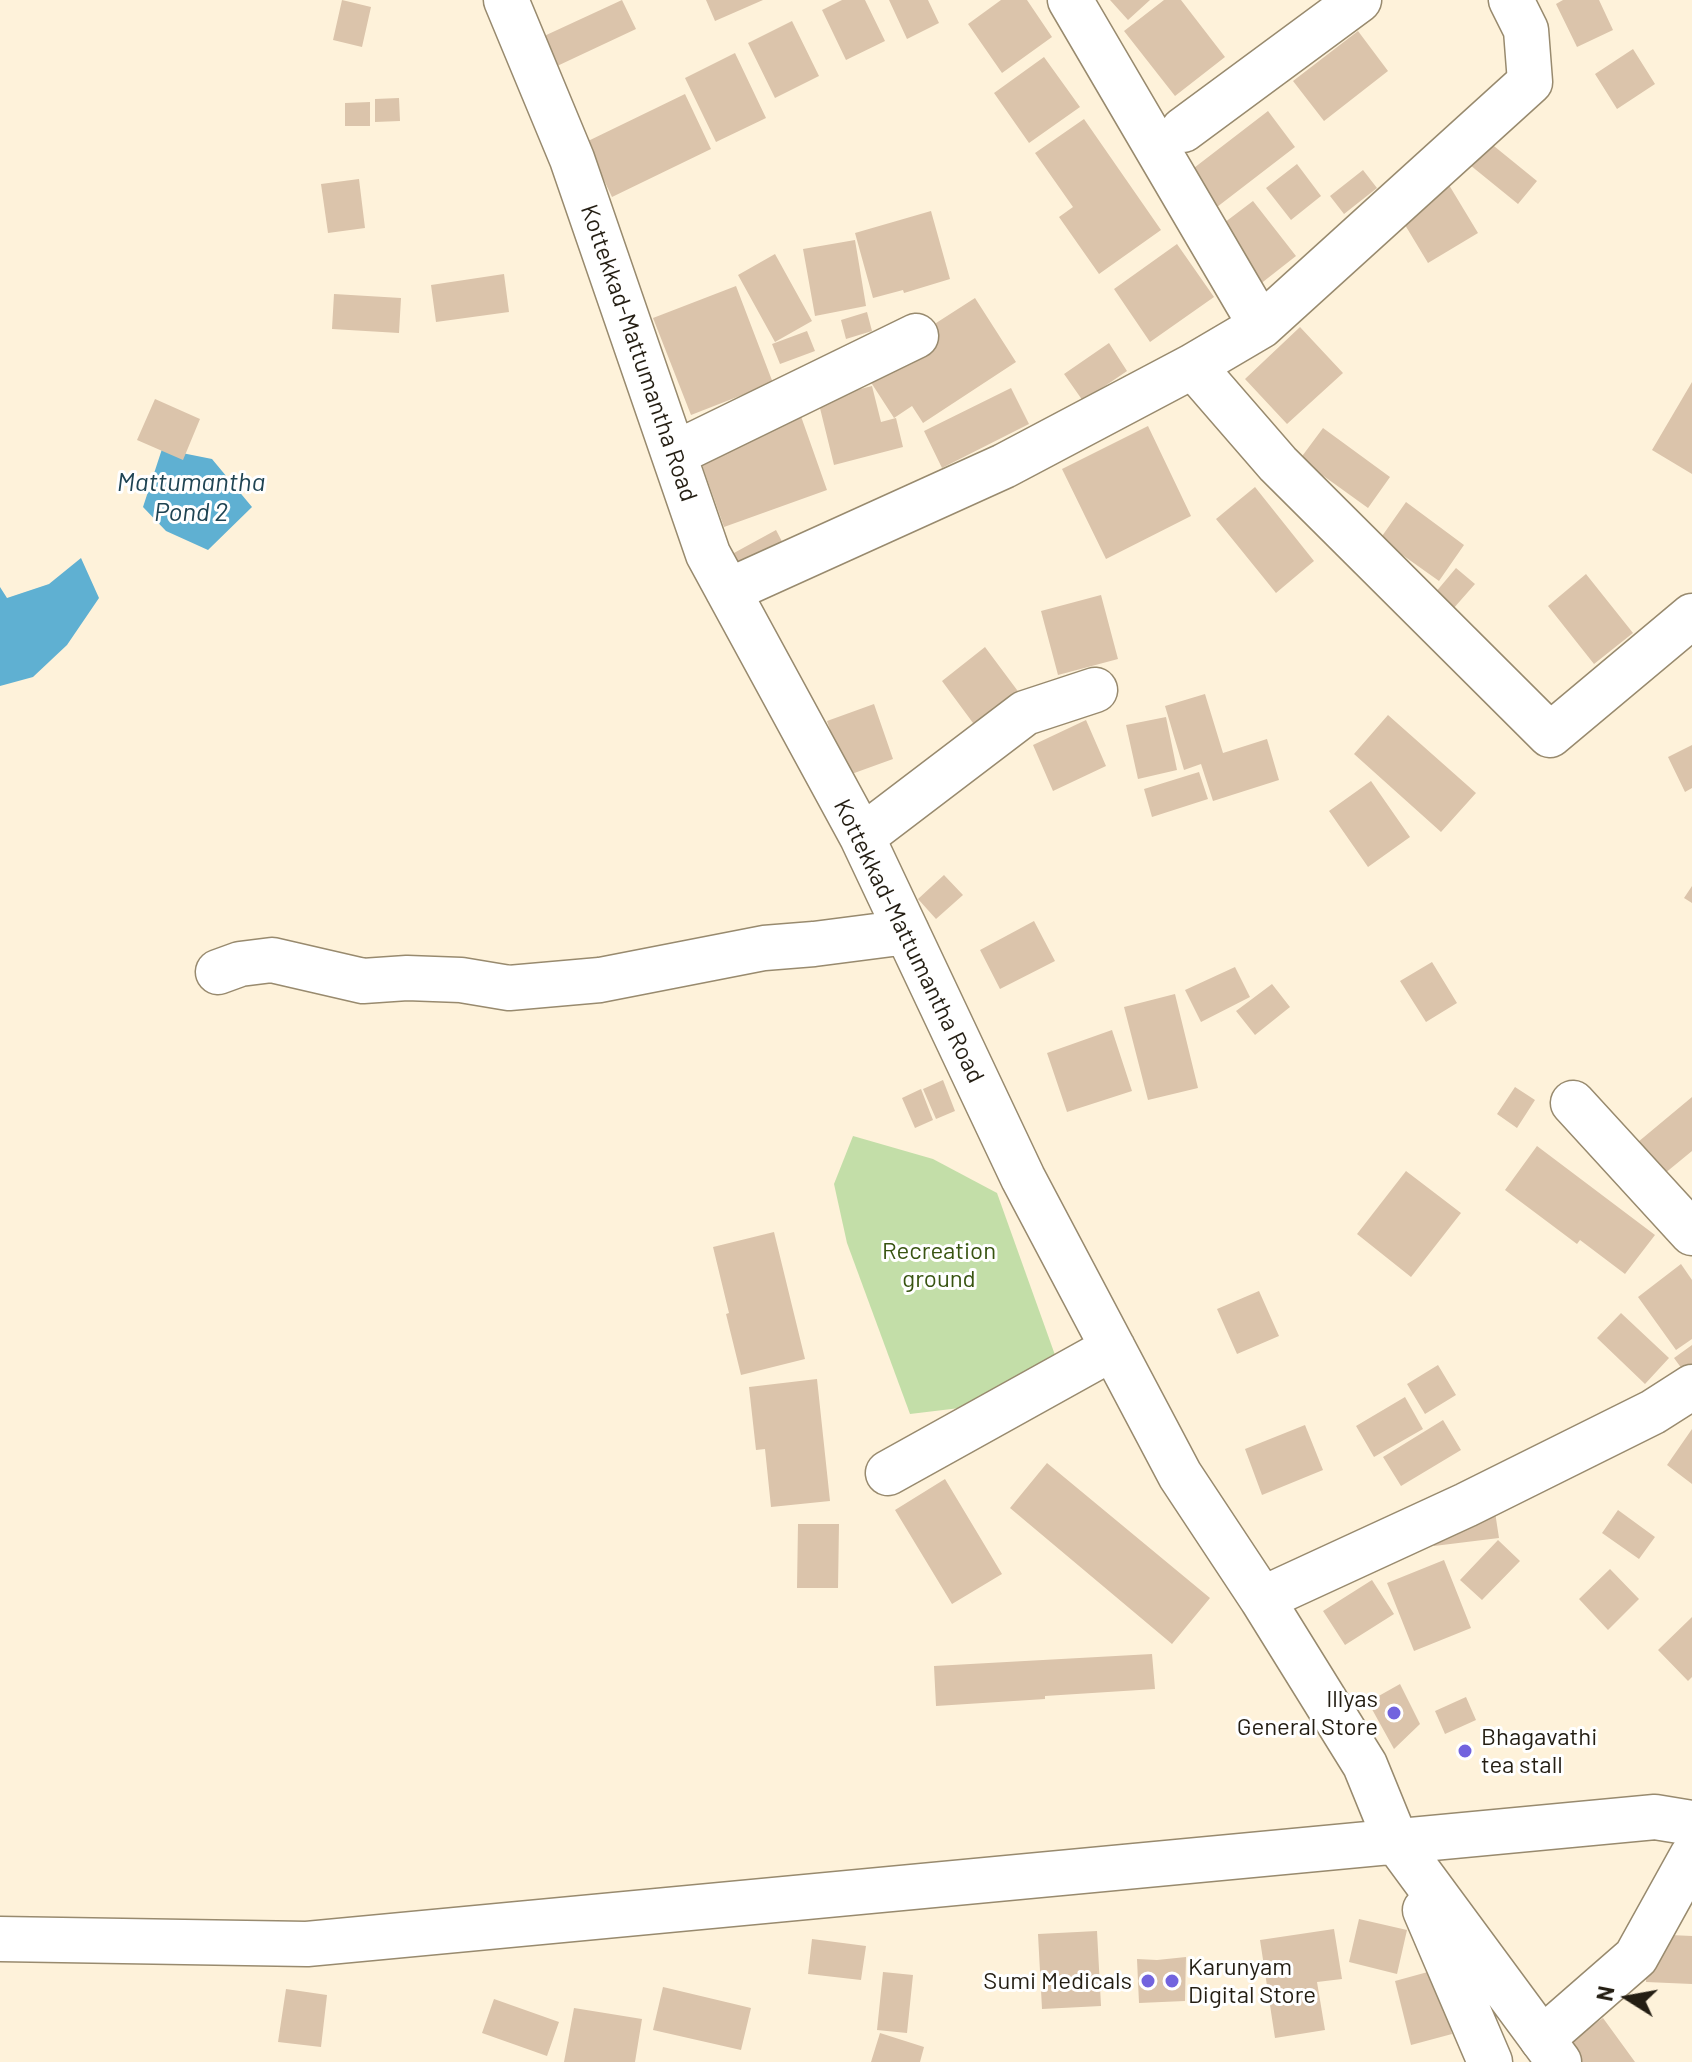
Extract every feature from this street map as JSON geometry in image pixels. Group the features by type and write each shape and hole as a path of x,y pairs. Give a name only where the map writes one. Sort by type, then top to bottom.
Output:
{"street":[{"name":"Kottekkad-Mattumantha Road","path":"506,0 572,159 708,554 862,837 1023,1178 1180,1475 1262,1599 1365,1765 1396,1841"},
{"path":"1070,0 1261,326"},
{"path":"1183,130 1359,0"},
{"path":"728,591 1004,466 1193,366 1261,326 1530,82 1526,30 1511,0"},
{"path":"674,454 916,336"},
{"path":"1193,366 1278,464 1550,735 1692,616"},
{"path":"862,837 1025,713 1095,690"},
{"path":"218,972 240,964 272,960 363,981 407,978 461,980 509,988 600,980 764,948 907,932"},
{"path":"1573,1103 1692,1233"},
{"path":"888,1473 1113,1348"},
{"path":"1262,1599 1466,1505 1653,1412 1692,1387"},
{"path":"0,1939 307,1944 1655,1817 1692,1823"},
{"path":"1396,1841 1550,2050 1636,1957 1692,1856"},
{"path":"1396,1841 1490,2062"}],"green space":[{"name":"Recreation ground","path":"853,1136 933,1159 997,1193 1055,1355 968,1407 910,1414 847,1243 834,1184"}],"water":[{"name":"Mattumantha Pond 2","path":"162,449 212,459 252,507 208,550 166,531 143,507"},
{"path":"81,558 99,598 67,645 33,677 0,686 0,587 7,598 49,584"}],"building":[{"path":"342,0 371,7 362,47 333,40"},
{"path":"622,0 636,29 555,67 542,37"},
{"path":"706,0 763,0 715,21"},
{"path":"842,0 865,0 885,41 846,60 822,10"},
{"path":"889,0 928,0 939,23 907,39"},
{"path":"1001,0 1027,0 1052,37 1002,73 968,24"},
{"path":"1110,0 1150,0 1128,20"},
{"path":"1164,0 1181,0 1225,57 1175,96 1124,31"},
{"path":"1563,0 1599,0 1613,30 1577,47 1556,4"},
{"path":"792,21 819,76 775,98 748,43"},
{"path":"1358,31 1388,71 1324,121 1293,81"},
{"path":"1633,49 1655,84 1617,109 1595,74"},
{"path":"735,53 766,118 716,142 685,78"},
{"path":"1044,57 1080,107 1029,143 994,93"},
{"path":"685,94 711,149 612,197 586,142"},
{"path":"399,98 400,121 375,122 375,99"},
{"path":"370,102 370,126 345,126 345,103"},
{"path":"1268,111 1295,147 1217,207 1190,171"},
{"path":"1084,119 1161,230 1099,274 1059,217 1073,207 1035,153"},
{"path":"1489,142 1537,181 1518,204 1470,165"},
{"path":"1297,164 1321,196 1291,220 1266,188"},
{"path":"1363,170 1377,188 1344,214 1330,196"},
{"path":"359,179 365,228 328,233 321,184"},
{"path":"1449,185 1478,233 1428,263 1399,215"},
{"path":"1253,201 1296,256 1259,285 1216,229"},
{"path":"931,211 950,279 904,293 903,290 873,298 855,233"},
{"path":"855,240 866,306 815,316 803,249"},
{"path":"1177,244 1214,297 1150,342 1114,289"},
{"path":"775,254 812,321 775,342 738,275"},
{"path":"504,274 509,312 436,322 431,285"},
{"path":"736,286 773,383 691,415 653,318"},
{"path":"334,294 401,298 399,333 332,329"},
{"path":"975,298 1016,362 923,423 912,406 894,418 863,370"},
{"path":"867,312 872,331 846,339 841,320"},
{"path":"1300,327 1343,373 1287,424 1245,379"},
{"path":"807,331 815,351 780,364 772,344"},
{"path":"1109,343 1127,371 1083,401 1064,374"},
{"path":"1692,382 1692,474 1652,450"},
{"path":"872,386 881,422 896,418 903,447 834,465 818,400"},
{"path":"1011,388 1029,424 942,468 924,431"},
{"path":"155,399 200,419 183,460 137,440"},
{"path":"797,405 827,490 724,527 694,442"},
{"path":"1148,426 1191,516 1106,559 1062,469"},
{"path":"1323,428 1390,477 1368,508 1300,459"},
{"path":"1255,487 1314,561 1276,593 1216,519"},
{"path":"1406,502 1464,545 1439,581 1380,539"},
{"path":"776,530 788,553 735,581 723,559"},
{"path":"1456,568 1475,584 1453,609 1435,593"},
{"path":"1586,574 1633,633 1594,664 1548,606"},
{"path":"1101,595 1118,659 1058,675 1041,611"},
{"path":"985,647 1020,694 976,727 942,681"},
{"path":"1205,694 1223,753 1267,739 1279,780 1213,801 1201,764 1184,770 1165,706"},
{"path":"874,704 893,759 846,776 827,721"},
{"path":"1388,715 1476,793 1441,832 1354,754"},
{"path":"1166,717 1177,770 1138,779 1126,725"},
{"path":"1086,720 1106,766 1053,791 1033,745"},
{"path":"1692,745 1692,788 1685,792 1668,757"},
{"path":"1199,772 1208,799 1152,817 1144,789"},
{"path":"1371,781 1410,837 1368,867 1329,811"},
{"path":"944,875 963,895 936,919 918,899"},
{"path":"1692,886 1692,903 1684,898"},
{"path":"1034,921 1055,961 1000,989 980,950"},
{"path":"1432,962 1457,1003 1426,1022 1400,981"},
{"path":"1235,967 1250,997 1201,1022 1185,990"},
{"path":"1272,984 1290,1007 1255,1035 1236,1011"},
{"path":"1175,994 1198,1088 1148,1100 1124,1007"},
{"path":"1112,1030 1132,1091 1067,1112 1047,1053"},
{"path":"943,1080 955,1111 936,1119 923,1089"},
{"path":"1515,1087 1535,1100 1517,1128 1497,1114"},
{"path":"921,1089 933,1120 915,1128 902,1098"},
{"path":"1692,1097 1692,1151 1664,1174 1638,1142"},
{"path":"1537,1146 1655,1235 1625,1274 1580,1240 1577,1244 1505,1190"},
{"path":"1406,1171 1461,1213 1411,1277 1357,1234"},
{"path":"774,1232 805,1359 741,1375 713,1247"},
{"path":"1681,1264 1692,1280 1692,1339 1676,1350 1638,1297"},
{"path":"1259,1291 1279,1336 1237,1354 1217,1309"},
{"path":"1621,1313 1669,1358 1645,1384 1597,1338"},
{"path":"1692,1345 1692,1379 1690,1380 1674,1358"},
{"path":"1438,1365 1456,1395 1425,1414 1407,1384"},
{"path":"817,1379 830,1501 771,1507 765,1449 756,1450 749,1387"},
{"path":"1405,1397 1423,1429 1374,1457 1356,1426"},
{"path":"1443,1420 1461,1450 1401,1486 1383,1457"},
{"path":"1305,1425 1323,1470 1262,1495 1245,1449"},
{"path":"1692,1429 1692,1484 1667,1465"},
{"path":"1047,1463 1210,1598 1172,1644 1010,1508"},
{"path":"945,1479 1002,1574 952,1604 895,1510"},
{"path":"1618,1510 1655,1537 1639,1559 1602,1533"},
{"path":"1495,1512 1499,1538 1434,1546 1431,1519"},
{"path":"798,1524 839,1524 838,1588 797,1588"},
{"path":"1498,1540 1520,1561 1482,1600 1460,1580"},
{"path":"1444,1560 1471,1628 1414,1651 1387,1583"},
{"path":"1610,1569 1639,1599 1608,1630 1579,1599"},
{"path":"1372,1580 1394,1614 1345,1645 1323,1611"},
{"path":"1692,1617 1692,1677 1688,1681 1658,1650"},
{"path":"1152,1654 1155,1689 936,1706 934,1666"},
{"name":"Illyas General Store","path":"1400,1684 1420,1724 1394,1749 1368,1702"},
{"path":"1466,1697 1476,1720 1445,1734 1435,1711"},
{"path":"1359,1919 1407,1930 1397,1974 1349,1962"},
{"path":"1334,1929 1342,1979 1317,1982 1325,2030 1275,2038 1260,1940"},
{"path":"1097,1931 1101,2006 1042,2009 1038,1934"},
{"path":"1648,1934 1692,1936 1692,1984 1646,1982"},
{"path":"812,1939 866,1946 861,1980 808,1974"},
{"path":"1186,1957 1185,2001 1139,2003 1137,1959"},
{"path":"1435,1970 1452,2034 1411,2045 1395,1981"},
{"path":"883,1972 913,1975 907,2033 877,2030"},
{"path":"663,1987 751,2008 741,2050 653,2030"},
{"path":"286,1989 327,1995 321,2047 278,2042"},
{"path":"494,1999 559,2022 547,2056 482,2033"},
{"path":"574,2008 642,2019 635,2062 564,2062"},
{"path":"1603,2018 1635,2062 1582,2062 1568,2043"},
{"path":"880,2033 924,2047 920,2062 871,2062"}],"place":[{"name":"Illyas General Store","path":"1394,1713"},
{"name":"Bhagavathi tea stall","path":"1465,1751"},
{"name":"Sumi Medicals","path":"1148,1981"},
{"name":"Karunyam Digital Store","path":"1172,1981"}]}
